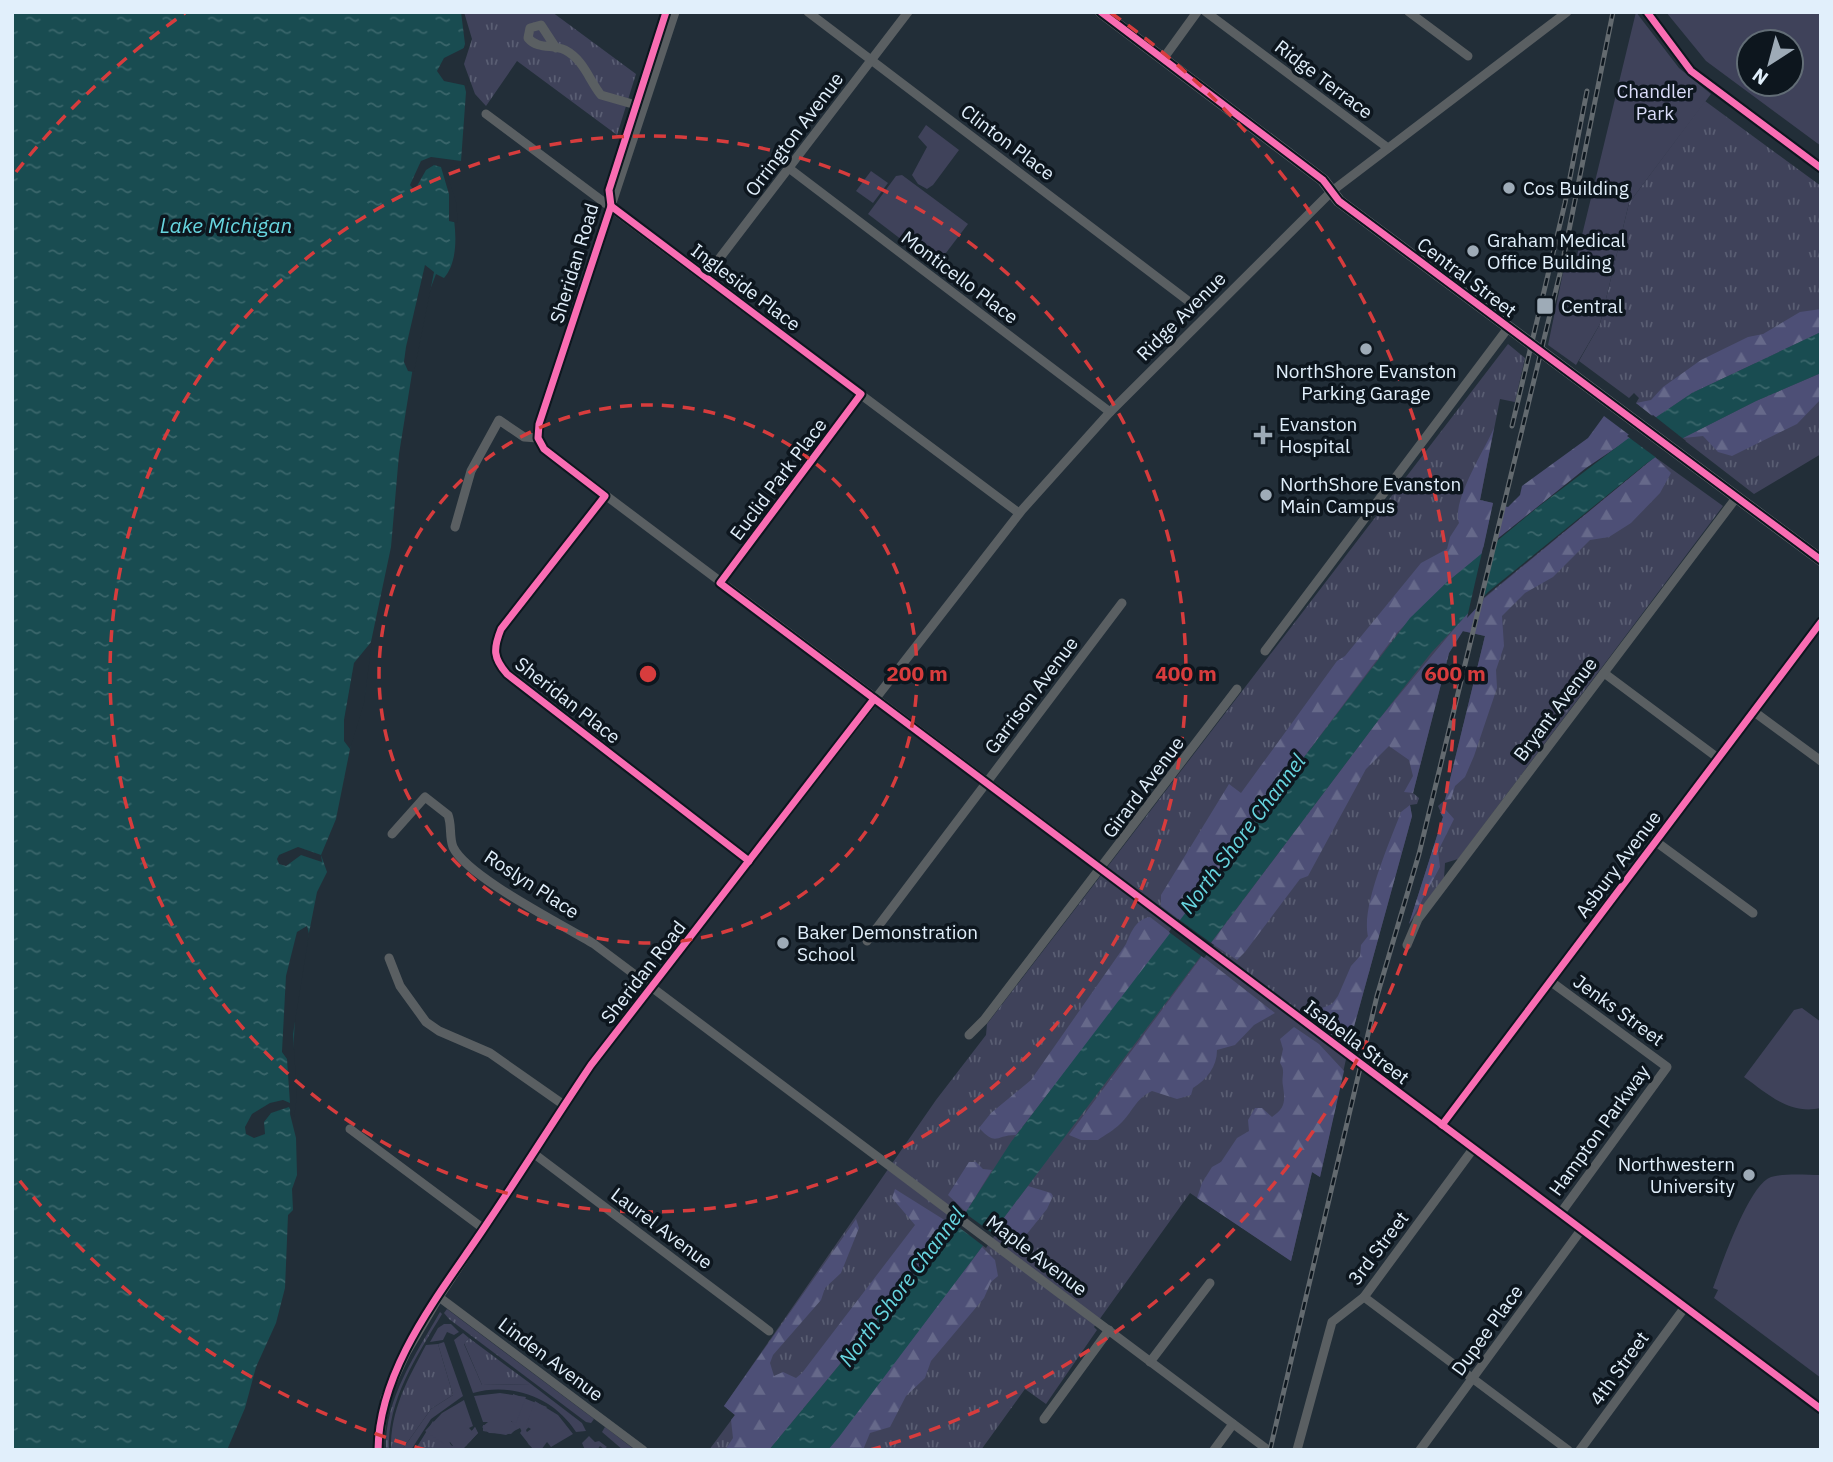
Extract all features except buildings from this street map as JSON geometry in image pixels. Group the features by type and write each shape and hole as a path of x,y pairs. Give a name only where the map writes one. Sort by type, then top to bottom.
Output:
{"main road":[{"name":"Central Street","path":"1101,12 1323,180 1339,201 1821,560"}],"street":[{"name":"Sheridan Road","path":"538,438 539,424 675,12"},
{"name":"Clinton Place","path":"808,12 1187,300"},
{"name":"Orrington Avenue","path":"706,276 908,12"},
{"path":"1163,59 1197,12"},
{"name":"Ridge Terrace","path":"1206,12 1388,148"},
{"path":"1409,12 1468,57"},
{"name":"Ridge Avenue","path":"874,699 1020,513 1110,412 1332,191 1567,12"},
{"path":"1647,12 1691,71 1821,168"},
{"path":"556,48 565,50 582,64 601,95 643,107"},
{"name":"Ingleside Place","path":"486,114 1020,513"},
{"name":"Monticello Place","path":"790,169 1110,412"},
{"path":"1265,652 1508,328"},
{"name":"Euclid Park Place","path":"720,583 861,394"},
{"path":"455,527 471,471 499,420 524,437 538,438 549,453 874,699"},
{"name":"Sheridan Place","path":"605,496 501,629 495,644 495,660 507,674 749,861"},
{"name":"Bryant Avenue","path":"1407,945 1418,919 1736,498"},
{"name":"Garrison Avenue","path":"867,941 1122,603"},
{"name":"Asbury Avenue","path":"1442,1125 1821,622"},
{"path":"1604,673 1718,758"},
{"name":"Girard Avenue","path":"969,1035 1237,689"},
{"name":"Sheridan Road","path":"378,1450 382,1412 390,1385 439,1297 564,1105 874,699"},
{"name":"Isabella Street","path":"874,699 1821,1409"},
{"path":"1754,711 1821,761"},
{"name":"Roslyn Place","path":"392,834 425,797 448,815 452,845 465,861 527,905 594,944 652,987"},
{"path":"1656,841 1753,912"},
{"path":"389,958 400,986 426,1022 439,1031 497,1057 564,1105"},
{"name":"Jenks Street","path":"1549,981 1667,1067"},
{"name":"Maple Avenue","path":"652,987 1268,1450"},
{"name":"Hampton Parkway","path":"1560,1214 1667,1067"},
{"path":"350,1129 484,1229"},
{"name":"3rd Street","path":"1297,1450 1332,1322 1364,1297 1473,1149"},
{"name":"Laurel Avenue","path":"533,1153 769,1331"},
{"name":"Dupee Place","path":"1420,1450 1581,1230"},
{"path":"1150,1362 1210,1283"},
{"name":"Linden Avenue","path":"439,1297 643,1450"},
{"path":"1364,1297 1568,1450"},
{"name":"4th Street","path":"1580,1450 1685,1307"},
{"path":"1044,1419 1109,1330"},
{"path":"1214,1450 1233,1423"}],"green space":[{"path":"464,12 552,12 636,74 617,135 517,61 486,106 475,94 464,64 472,39"},
{"name":"Chandler Park","path":"1636,12 1679,68 1711,94 1629,203 1600,324 1576,365 1548,345 1566,258 1576,260"},
{"path":"1666,12 1821,12 1821,146 1756,98 1805,98 1805,28 1735,28 1735,82 1706,61"},
{"path":"1705,101 1821,186 1821,454 1754,494 1636,403 1639,398 1634,393 1629,398 1579,361 1600,324 1629,203"},
{"path":"926,125 959,150 933,185 927,189 918,184 912,175 927,147 918,137"},
{"path":"871,171 888,183 873,203 856,191"},
{"path":"902,175 968,224 936,266 868,214 896,176"},
{"path":"1821,309 1821,332 1692,393 1655,418 1636,403 1651,400 1663,387 1701,360 1748,337 1763,334 1800,312"},
{"path":"1508,344 1525,358 1515,402 1500,399 1480,500 1493,503 1469,610 1655,457 1723,506 1458,859 1445,863 1444,878 1409,924 1443,817 1438,806 1445,800 1485,636 1462,631 1449,653 1413,793 1419,798 1417,804 1410,805 1412,816 1350,1041 1320,1177 1312,1172 1291,1261 1190,1193 1094,1327 1097,1330 1046,1404 1025,1389 981,1450 709,1450 735,1415 724,1406 936,1100 986,1035 987,1024"},
{"path":"1821,373 1821,399 1797,424 1732,456 1718,452 1703,436 1683,438 1756,401"},
{"path":"1604,416 1632,437 1586,468 1496,540 1504,506 1508,507 1520,495 1522,486 1588,438"},
{"path":"1494,428 1480,500 1493,503 1482,554 1446,583 1397,633 1181,921 1161,906 1161,895 1229,784 1241,793 1337,661 1345,656 1421,563 1447,549 1450,537 1459,523 1458,514 1464,489"},
{"path":"1655,457 1671,473 1660,493 1631,523 1609,537 1590,540 1553,577 1525,593 1502,616 1504,646 1496,670 1497,688 1474,756 1465,777 1455,786 1451,799 1445,800 1485,636 1463,631 1449,653 1413,793 1404,792 1413,776 1409,760 1389,746 1366,769 1308,876 1300,879 1245,952 1237,960 1211,943 1380,718 1469,611"},
{"path":"1410,805 1412,816 1350,1041 1312,1012 1332,1004 1351,966 1360,956 1361,945 1368,936 1369,909 1377,875 1401,812"},
{"path":"1446,810 1454,819 1438,851 1440,867 1409,924 1443,817 1440,812"},
{"path":"1150,917 1172,934 1016,1135 996,1139 989,1137 979,1128 991,1113 1031,1080 1126,944 1135,927 1141,920"},
{"path":"1202,956 1275,1013 1254,1025 1235,1045 1217,1050 1213,1067 1207,1077 1193,1088 1191,1095 1177,1099 1152,1091 1138,1102 1118,1126 1098,1140 1081,1140 1069,1135"},
{"path":"1802,1008 1821,1022 1821,1108 1789,1106 1744,1077 1794,1010"},
{"path":"1294,1027 1319,1044 1344,1071 1320,1177 1312,1172 1291,1261 1197,1198 1212,1167 1221,1162 1237,1138 1249,1131 1248,1120 1255,1108 1262,1108 1272,1117 1282,1107 1283,1071 1280,1063 1283,1049 1280,1039"},
{"path":"969,1162 976,1162 983,1169 992,1170 966,1212 948,1195"},
{"path":"1821,1175 1821,1378 1714,1298 1718,1290 1713,1288 1745,1209 1763,1183 1777,1176"},
{"path":"1028,1186 1051,1193 1053,1196 1047,1209 1022,1240 1009,1242 992,1233"},
{"path":"895,1189 954,1226 769,1450 725,1450 733,1438 731,1420 735,1415 724,1406 856,1219 859,1228 841,1273 825,1288 821,1300 773,1355 770,1363 774,1376 783,1372 796,1378 802,1373 915,1225 892,1198"},
{"path":"982,1247 995,1260 998,1276 991,1282 984,1298 931,1361 925,1378 906,1396 890,1427 870,1433 863,1450 828,1450"},
{"path":"447,1309 594,1419 591,1423 586,1422 449,1319 444,1313"},
{"path":"440,1312 442,1314 398,1396 389,1450 386,1450 390,1413 396,1395"},
{"path":"451,1324 459,1332 454,1335 447,1332 443,1340 430,1342 438,1328"},
{"path":"463,1333 469,1338 464,1344 482,1385 531,1384 582,1423 586,1431 576,1432 556,1410 531,1396 503,1390 473,1393 454,1340"},
{"path":"469,1338 531,1384 482,1385 464,1343"},
{"path":"444,1342 463,1396 431,1419 411,1450 402,1450 431,1409 453,1395 438,1344"},
{"path":"438,1344 453,1395 431,1409 402,1450 391,1450 391,1435 397,1408 407,1383 426,1345"},
{"path":"500,1393 526,1397 516,1423 511,1421 517,1428 511,1434 489,1433 482,1427 488,1422 483,1422 474,1396"},
{"path":"513,1394 547,1407 526,1430 530,1441 541,1450 529,1445 520,1428 506,1435 483,1431 483,1425 512,1425"},
{"path":"464,1400 473,1426 469,1428 472,1431 475,1427 478,1433 462,1450 450,1450 453,1446 450,1442 447,1446 425,1431 442,1413"},
{"path":"535,1401 558,1415 573,1434 551,1447 547,1442 541,1450 532,1448 520,1433 522,1430 527,1432 531,1429 526,1426"},
{"path":"433,1421 452,1446 460,1445 475,1427 478,1433 462,1450 415,1450"},
{"path":"605,1427 635,1450 623,1450 602,1432"},
{"path":"589,1436 607,1447 585,1450 582,1443"}],"water":[{"name":"Lake Michigan","path":"12,12 461,12 465,44 459,63 466,92 461,161 449,164 444,173 455,227 454,255 444,278 436,274 422,311 399,454 391,547 368,656 365,693 352,739 336,819 321,855 327,872 317,892 296,999 290,1114 296,1138 297,1175 292,1189 293,1210 288,1215 285,1288 276,1323 256,1367 245,1408 227,1450 12,1450"},
{"path":"1821,332 1821,373 1756,401 1683,438 1647,463 1488,592 1431,653 1380,718 839,1437 828,1450 769,1450 966,1212 1011,1142 1410,618 1446,583 1538,507 1655,418 1692,393"}],"pier":[{"path":"468,46 463,63 468,86 444,81 437,71 444,58"},
{"path":"431,157 461,161 461,165 451,167 447,174 456,202 458,223 449,221 449,194 441,167 434,165 426,170 417,186 413,189 410,185 421,161"},
{"path":"425,265 434,272 414,372 408,371 404,362"},
{"path":"1653,415 1686,441 1658,459 1627,436"},
{"path":"1497,537 1483,601 1467,618 1483,548"},
{"path":"372,641 364,703 350,749 344,741 344,720 354,663"},
{"path":"298,847 321,855 322,862 301,855 286,866 279,864 279,855"},
{"path":"1178,919 1214,945 1204,958 1169,932"},
{"path":"307,926 309,934 293,1034 297,1096 294,1117 289,1107 271,1113 264,1122 265,1134 254,1138 246,1134 245,1127 252,1114 270,1103 283,1100 290,1103 287,1059 282,1052 286,976 297,932"},
{"path":"962,1211 995,1235 986,1248 952,1222"}],"railway":[{"path":"1270,1450 1377,996 1419,854 1562,265 1613,12"},
{"path":"1512,426 1565,203 1587,91"}],"cycle path":[{"path":"666,12 609,190 611,206 539,424 538,438 544,449 605,496 501,629 496,653 507,674 749,861"},
{"path":"1101,12 1323,180 1339,201 1821,560"},
{"path":"1647,12 1691,71 1821,168"},
{"path":"611,206 861,394 720,583 1821,1409"},
{"path":"1442,1125 1821,622"},
{"path":"378,1450 381,1419 389,1388 402,1358 434,1301 591,1065 874,699"}],"place":[{"name":"Cos Building","path":"1509,188"},
{"name":"Graham Medical Office Building","path":"1473,251"},
{"name":"Central","path":"1545,306"},
{"name":"NorthShore Evanston Parking Garage","path":"1366,349"},
{"name":"Evanston Hospital","path":"1263,435"},
{"name":"NorthShore Evanston Main Campus","path":"1266,495"},
{"name":"Baker Demonstration School","path":"783,943"},
{"name":"Northwestern University","path":"1749,1175"}],"water label":[{"name":"North Shore Channel","path":"1243,834"},
{"name":"North Shore Channel","path":"902,1287"}]}
